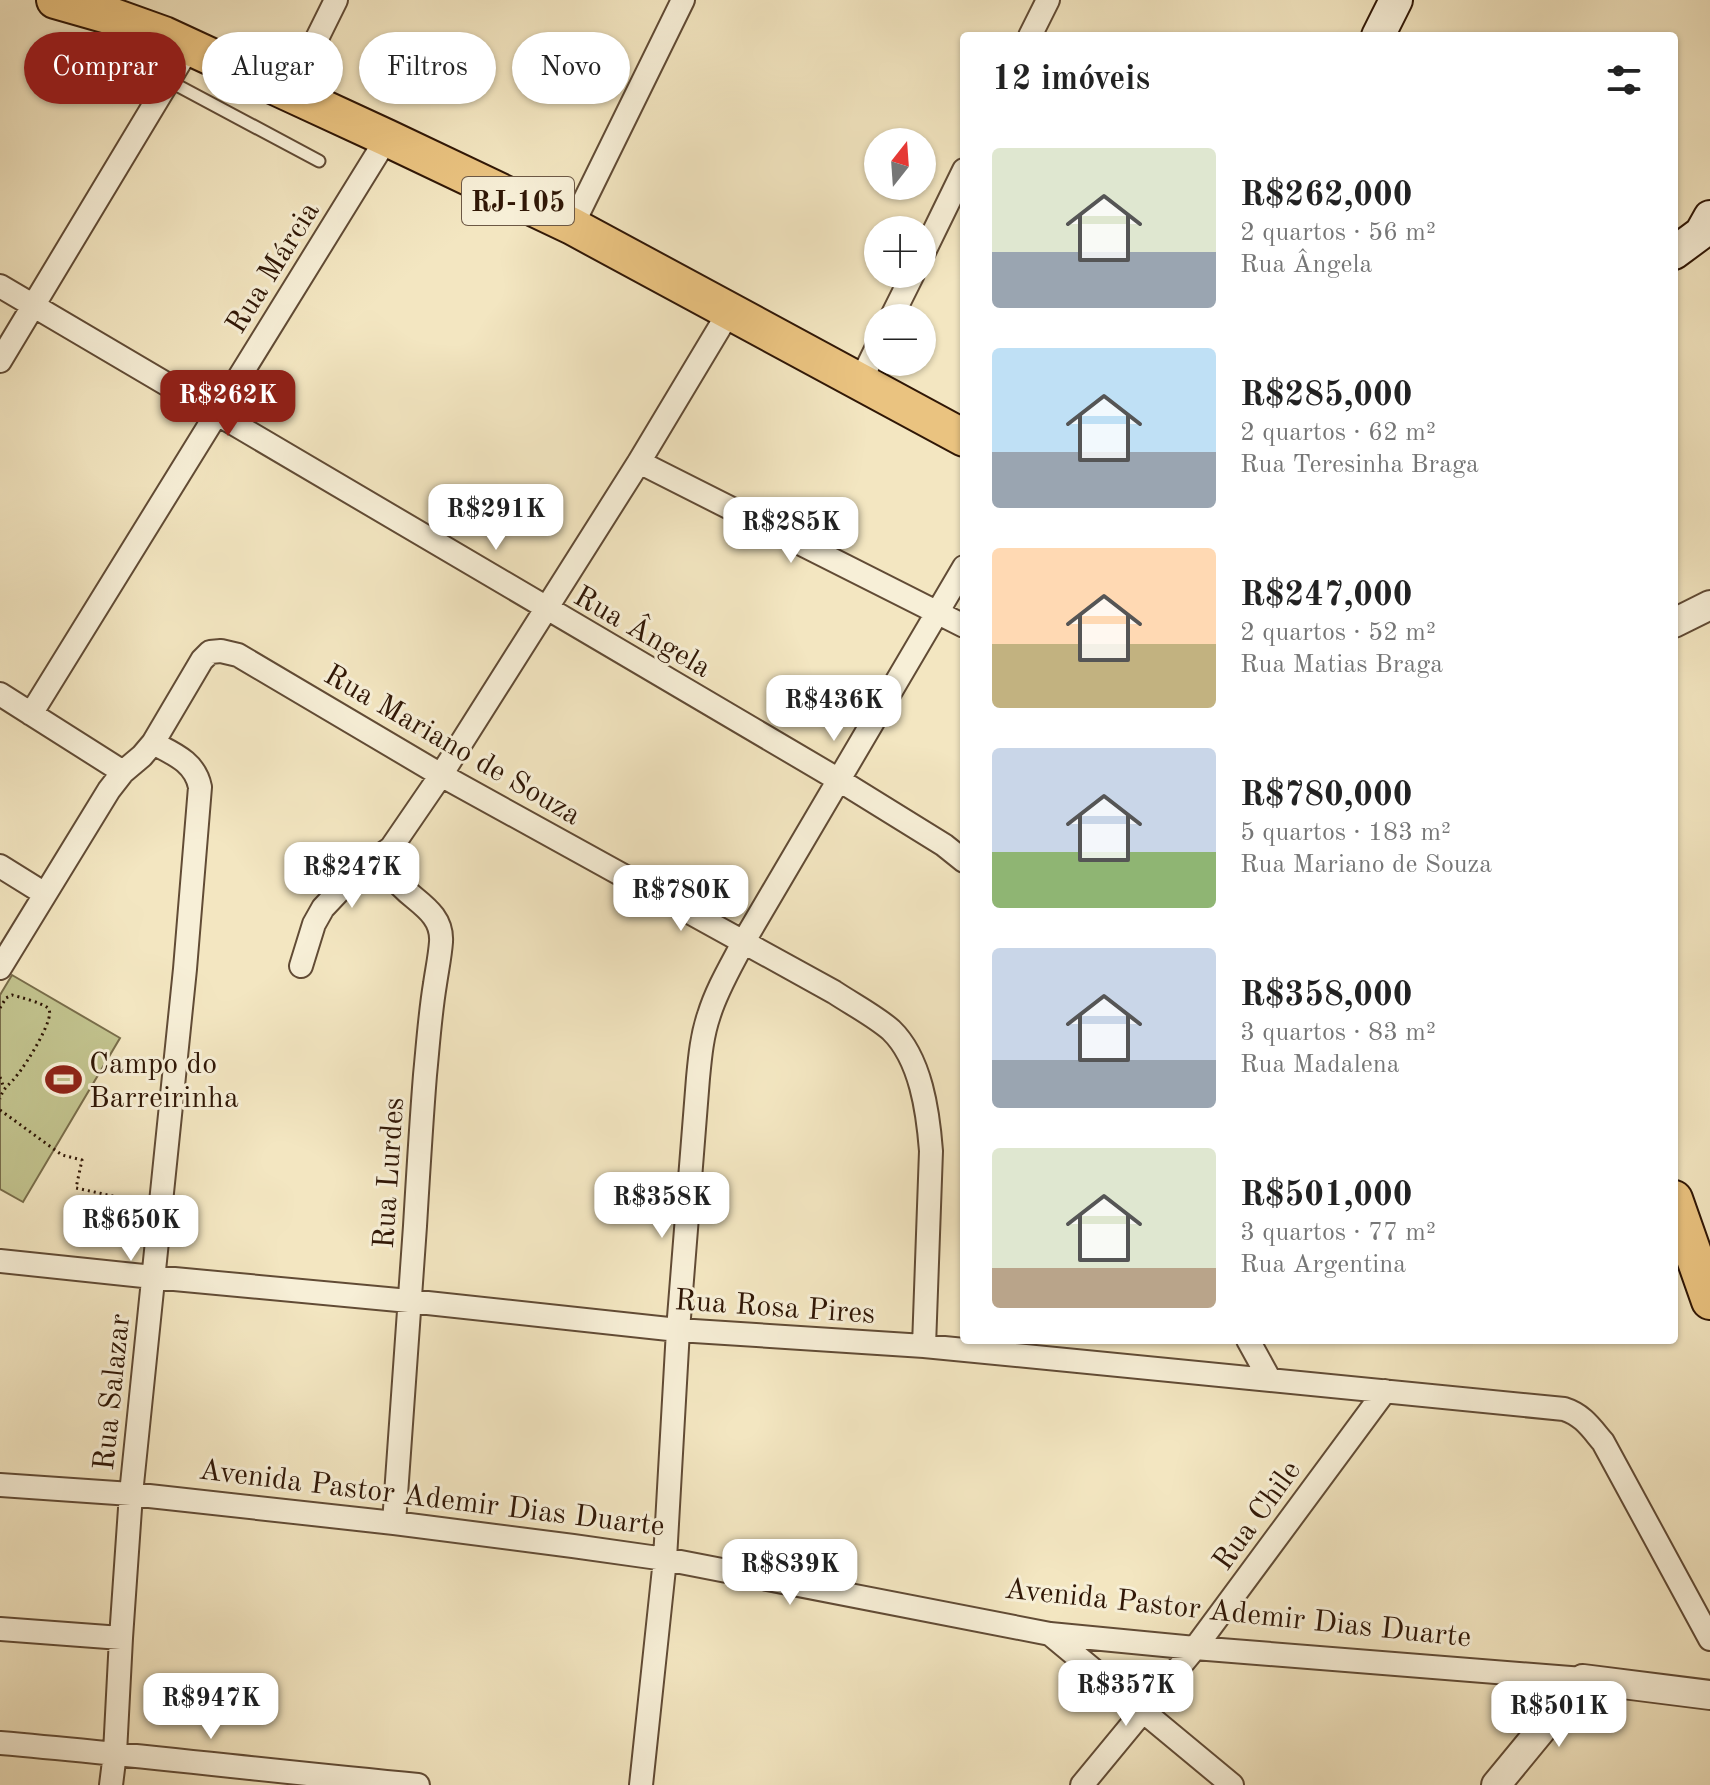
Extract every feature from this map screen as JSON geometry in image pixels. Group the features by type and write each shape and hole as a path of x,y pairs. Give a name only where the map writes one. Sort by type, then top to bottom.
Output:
{"main road":[{"name":"RJ-105","path":"55,0 111,16 202,53"},
{"path":"1380,32 1396,0"},
{"name":"RJ-105","path":"314,104 572,226 960,436"},
{"path":"1678,250 1701,233 1710,217"},
{"path":"1678,1210 1710,1301"}],"street":[{"path":"320,32 336,0"},
{"path":"572,226 683,0"},
{"path":"1032,32 1048,0"},
{"path":"186,52 189,47"},
{"path":"0,361 155,104"},
{"name":"Rua Márcia","path":"31,714 387,138"},
{"path":"936,227 960,178"},
{"name":"Rua Ângela","path":"0,286 839,780 960,858"},
{"path":"301,966 314,924 323,908 356,873 391,848 441,775 639,462 729,312"},
{"path":"860,382 864,374"},
{"path":"639,462 960,624"},
{"path":"641,1785 665,1559 678,1330 701,1050 707,1019 744,941 960,574"},
{"path":"1678,621 1710,605"},
{"name":"Rua Mariano de Souza","path":"153,743 202,660 210,652 238,655 441,775 834,992 891,1031 914,1067 928,1121 931,1151 924,1346"},
{"path":"0,694 123,772"},
{"path":"0,968 109,790 153,743"},
{"name":"Rua Salazar","path":"111,1785 131,1494 185,969 200,787 188,763 153,743"},
{"name":"Rua Lurdes","path":"391,848 389,870 398,884 429,910 441,931 425,1076 394,1523"},
{"path":"0,866 45,894"},
{"name":"Rua Rosa Pires","path":"0,1261 678,1330 924,1346 1564,1409 1578,1415 1603,1442 1710,1639"},
{"path":"1250,1344 1270,1380"},
{"name":"Rua Chile","path":"1082,1785 1195,1648 1385,1391"},
{"name":"Avenida Pastor Ademir Dias Duarte","path":"0,1485 131,1494 394,1523 665,1559 1050,1634 1583,1679 1710,1695"},
{"path":"0,1629 121,1638"},
{"path":"1050,1634 1232,1785"},
{"path":"1496,1785 1583,1679"},
{"path":"0,1743 418,1785"}],"lane":[{"path":"186,90 319,161"}],"path":[{"path":"0,1008 12,995 46,1007 51,1012 49,1022 19,1073 4,1088 0,1099"},
{"path":"0,1077 4,1088"},
{"path":"0,1110 62,1155 82,1160 76,1188 160,1206"}],"green space":[{"path":"12,975 120,1038 23,1202 0,1189 0,995"}],"place":[{"name":"Campo do Barreirinha","path":"63,1080"}]}
